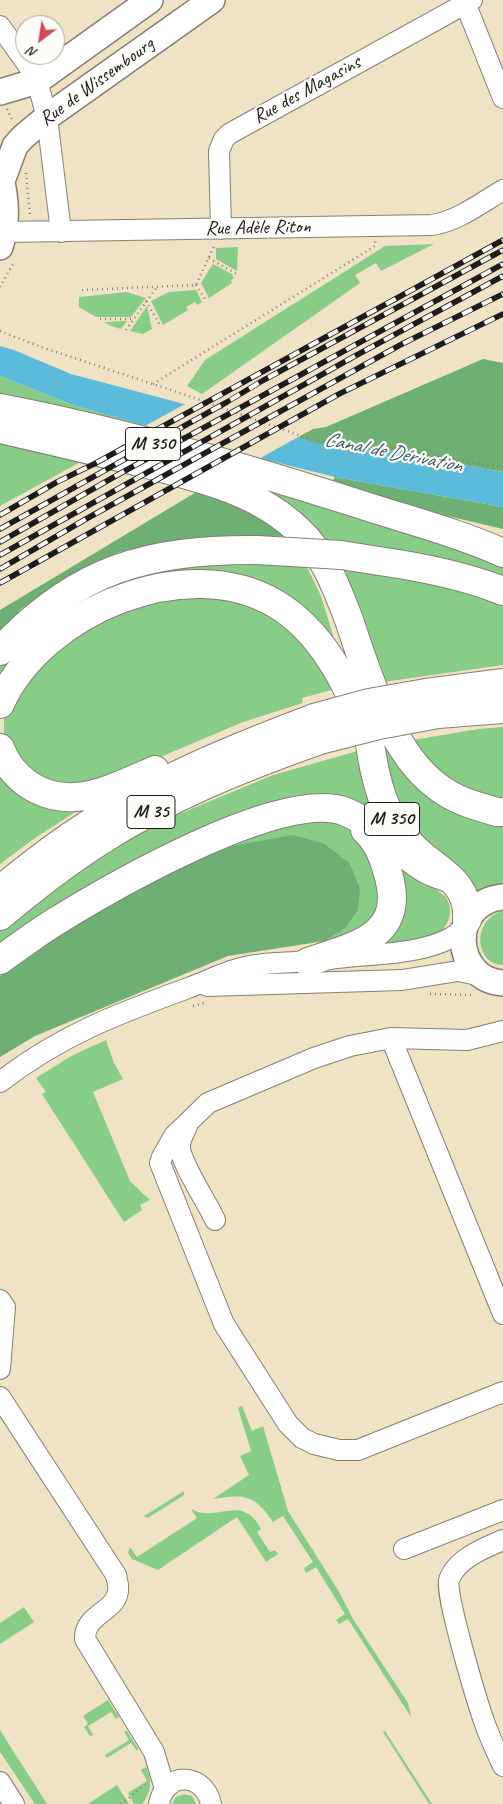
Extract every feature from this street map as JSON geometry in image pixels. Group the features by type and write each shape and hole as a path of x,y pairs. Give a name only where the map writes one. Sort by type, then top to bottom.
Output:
{"highway":[{"name":"M 350","path":"0,408 128,437 258,472 503,553"},
{"name":"M 350","path":"0,429 81,447 202,479 240,492 271,509 300,531 320,554 340,596 387,719 410,759 439,788 463,802 503,812"},
{"name":"M 350","path":"304,487 503,536"},
{"path":"0,650 35,616 65,595 98,576 126,566 177,554 257,550 332,554 408,565 461,577 503,591"},
{"path":"0,704 13,679 36,652 80,619 136,594 175,586 213,584 244,589 261,596 301,623 326,652 337,669 352,697 369,739"},
{"name":"M 350","path":"355,638 369,739 381,795 391,817 411,845 451,878"},
{"name":"M 35","path":"0,890 86,825 147,791 218,756 317,729 379,725 432,704 503,683"},
{"name":"M 35","path":"432,704 503,709"},
{"name":"M 35","path":"0,916 38,885 97,843 158,808 317,729"},
{"path":"0,748 10,768 21,779 47,794 63,797 77,797 102,791 191,755 218,756"},
{"path":"0,960 49,925 109,890 223,832 291,810 328,808 346,812 392,842 423,867 451,878 462,891 465,900 466,924"},
{"path":"308,962 366,940 384,925 389,916 393,900 383,855 369,834 346,812"}],"main road":[{"name":"Rue de Wissembourg","path":"2,97 37,81 150,0"},
{"name":"Rue de Wissembourg","path":"1,177 15,146 23,136 212,0"},
{"path":"1,177 5,213 2,239"},
{"path":"487,985 468,959 463,942 466,924 470,914 480,904 492,898 503,897"}],"street":[{"path":"467,1 503,98"},
{"name":"Rue des Magasins","path":"218,236 219,151 220,145 229,134 467,1"},
{"path":"0,26 37,81 47,117 61,232"},
{"name":"Rue Adèle Riton","path":"2,239 61,232 218,236 375,226 441,224 454,219 503,190"},
{"path":"191,997 224,974 255,965 308,962 432,946 448,940 466,924"},
{"path":"0,1082 23,1064 74,1034 108,1017 191,997 402,980 458,971 487,985"},
{"path":"503,1031 467,1040 391,1038 336,1050 217,1098 201,1108 188,1124 174,1136 162,1156 161,1166 224,1324 288,1424 297,1434 309,1442 343,1451 358,1450 503,1392"},
{"path":"391,1038 503,1314"},
{"path":"188,1124 180,1144 181,1152 186,1166 215,1220"},
{"path":"0,1300 5,1307 0,1369"},
{"path":"0,1397 116,1574 118,1591 114,1602 94,1618 85,1631 85,1639 154,1752 185,1780"},
{"path":"404,1549 503,1510"},
{"path":"502,1763 485,1723 447,1585 452,1572 461,1562 490,1545 503,1540"},
{"path":"154,1752 158,1791 171,1784 185,1780 193,1781 206,1789 210,1796 211,1804"},
{"path":"0,1782 14,1804"}],"path":[{"path":"2,97 16,130"},
{"path":"153,384 375,246 375,226"},
{"path":"196,285 218,236"},
{"path":"209,258 238,276"},
{"path":"82,290 196,285"},
{"path":"196,285 205,300"},
{"path":"126,330 157,287"},
{"path":"146,301 161,327"},
{"path":"100,320 134,319"},
{"path":"0,331 41,347 189,396 301,436 345,449 374,444 454,460 503,467"},
{"path":"426,994 487,985"},
{"path":"191,997 208,1002"},
{"path":"121,1804 158,1791"}],"green space":[{"path":"434,244 381,271 376,263 355,275 360,283 202,394 187,386 205,360 385,246"},
{"path":"238,247 237,271 216,259 216,248"},
{"path":"213,264 232,274 234,278 231,280 232,283 209,298 201,283"},
{"path":"196,290 202,302 197,305 195,302 186,307 188,310 163,325 151,301 169,292"},
{"path":"127,292 146,298 131,317 96,317 79,307 79,297"},
{"path":"147,306 152,329 143,334 130,331"},
{"path":"127,321 121,329 104,322"},
{"path":"483,359 503,363 503,472 381,450 348,452 296,438 313,429 326,427"},
{"path":"0,376 73,405 144,425 134,429 0,398"},
{"path":"0,440 84,460 0,506"},
{"path":"335,477 503,507 503,529 329,488"},
{"path":"240,478 499,564 503,566 503,582 462,568 358,543 324,539"},
{"path":"203,488 246,507 288,536 190,539 120,552 68,576 21,609 0,632 0,610"},
{"path":"192,559 304,561 321,596 340,658 320,633 183,575 0,680 0,655 72,592"},
{"path":"340,568 420,577 503,600 503,665 383,682"},
{"path":"231,595 293,627 335,689 302,698 303,703 243,722 104,781 63,789 36,781 4,738 4,713 61,641 137,602"},
{"path":"503,727 503,800 485,796 452,783 407,741 478,729"},
{"path":"386,745 402,772 430,797 503,824 503,885 494,885 474,897 430,848 390,796 379,747"},
{"path":"361,750 374,816 328,800 0,949 0,930 90,862 160,822 273,775"},
{"path":"0,773 83,807 35,838 0,864"},
{"path":"294,817 337,818 373,846 381,915 356,937 325,941 344,928 360,888 350,863 325,844 152,878"},
{"path":"293,835 325,844 350,863 360,888 358,910 345,928 325,941 228,956 35,1036 0,1057 0,976 33,948 152,878 232,846"},
{"path":"398,867 408,869 445,896 450,907 449,919 447,924 434,938 373,946"},
{"path":"503,911 503,965 494,963 487,958 482,950 481,941 486,923 493,916"},
{"path":"106,1040 114,1063 123,1079 93,1092 130,1181 150,1200 140,1205 142,1210 124,1222 42,1094 46,1092 36,1078 73,1055"},
{"path":"242,1406 252,1431 263,1426 288,1511 338,1590 353,1619 408,1703 411,1717 348,1619 339,1624 336,1620 345,1614 316,1567 306,1573 304,1568 313,1562 283,1516 273,1522 260,1506 248,1498 213,1499 249,1475 240,1456 251,1451 238,1408"},
{"path":"184,1491 184,1495 148,1518 144,1516"},
{"path":"191,1509 201,1513 237,1510 246,1512 254,1518 261,1529 257,1532 270,1552 275,1550 278,1554 266,1562 237,1517 158,1570 132,1559 128,1553 130,1547 137,1557 197,1518"},
{"path":"24,1607 34,1622 0,1644 0,1623"},
{"path":"108,1700 119,1717 116,1719 111,1712 88,1726 93,1735 90,1736 84,1727 88,1724 83,1716"},
{"path":"0,1730 47,1804 35,1804 0,1752"},
{"path":"124,1731 127,1731 138,1749 137,1751 131,1743 107,1758 105,1755 129,1740"},
{"path":"385,1731 432,1804 429,1804 383,1732"},
{"path":"146,1767 150,1777 149,1791 142,1804 134,1804 128,1793 147,1781 141,1770"},
{"path":"117,1785 129,1804 88,1804"},
{"path":"184,1794 192,1796 196,1804 172,1804 176,1797"}],"water":[{"name":"Canal de Dérivation","path":"0,346 71,374 173,401 348,452 381,450 503,472 503,507 335,477 259,458 73,405 0,376"}],"pier":[{"path":"187,403 300,436 257,460 143,427"}],"railway":[{"path":"0,515 57,482 94,464 503,240"},
{"path":"0,529 262,381 503,250"},
{"path":"0,542 121,473 503,264"},
{"path":"0,555 355,356 503,276"},
{"path":"0,569 86,519 402,344 503,294"},
{"path":"0,583 339,394 503,314"}]}
